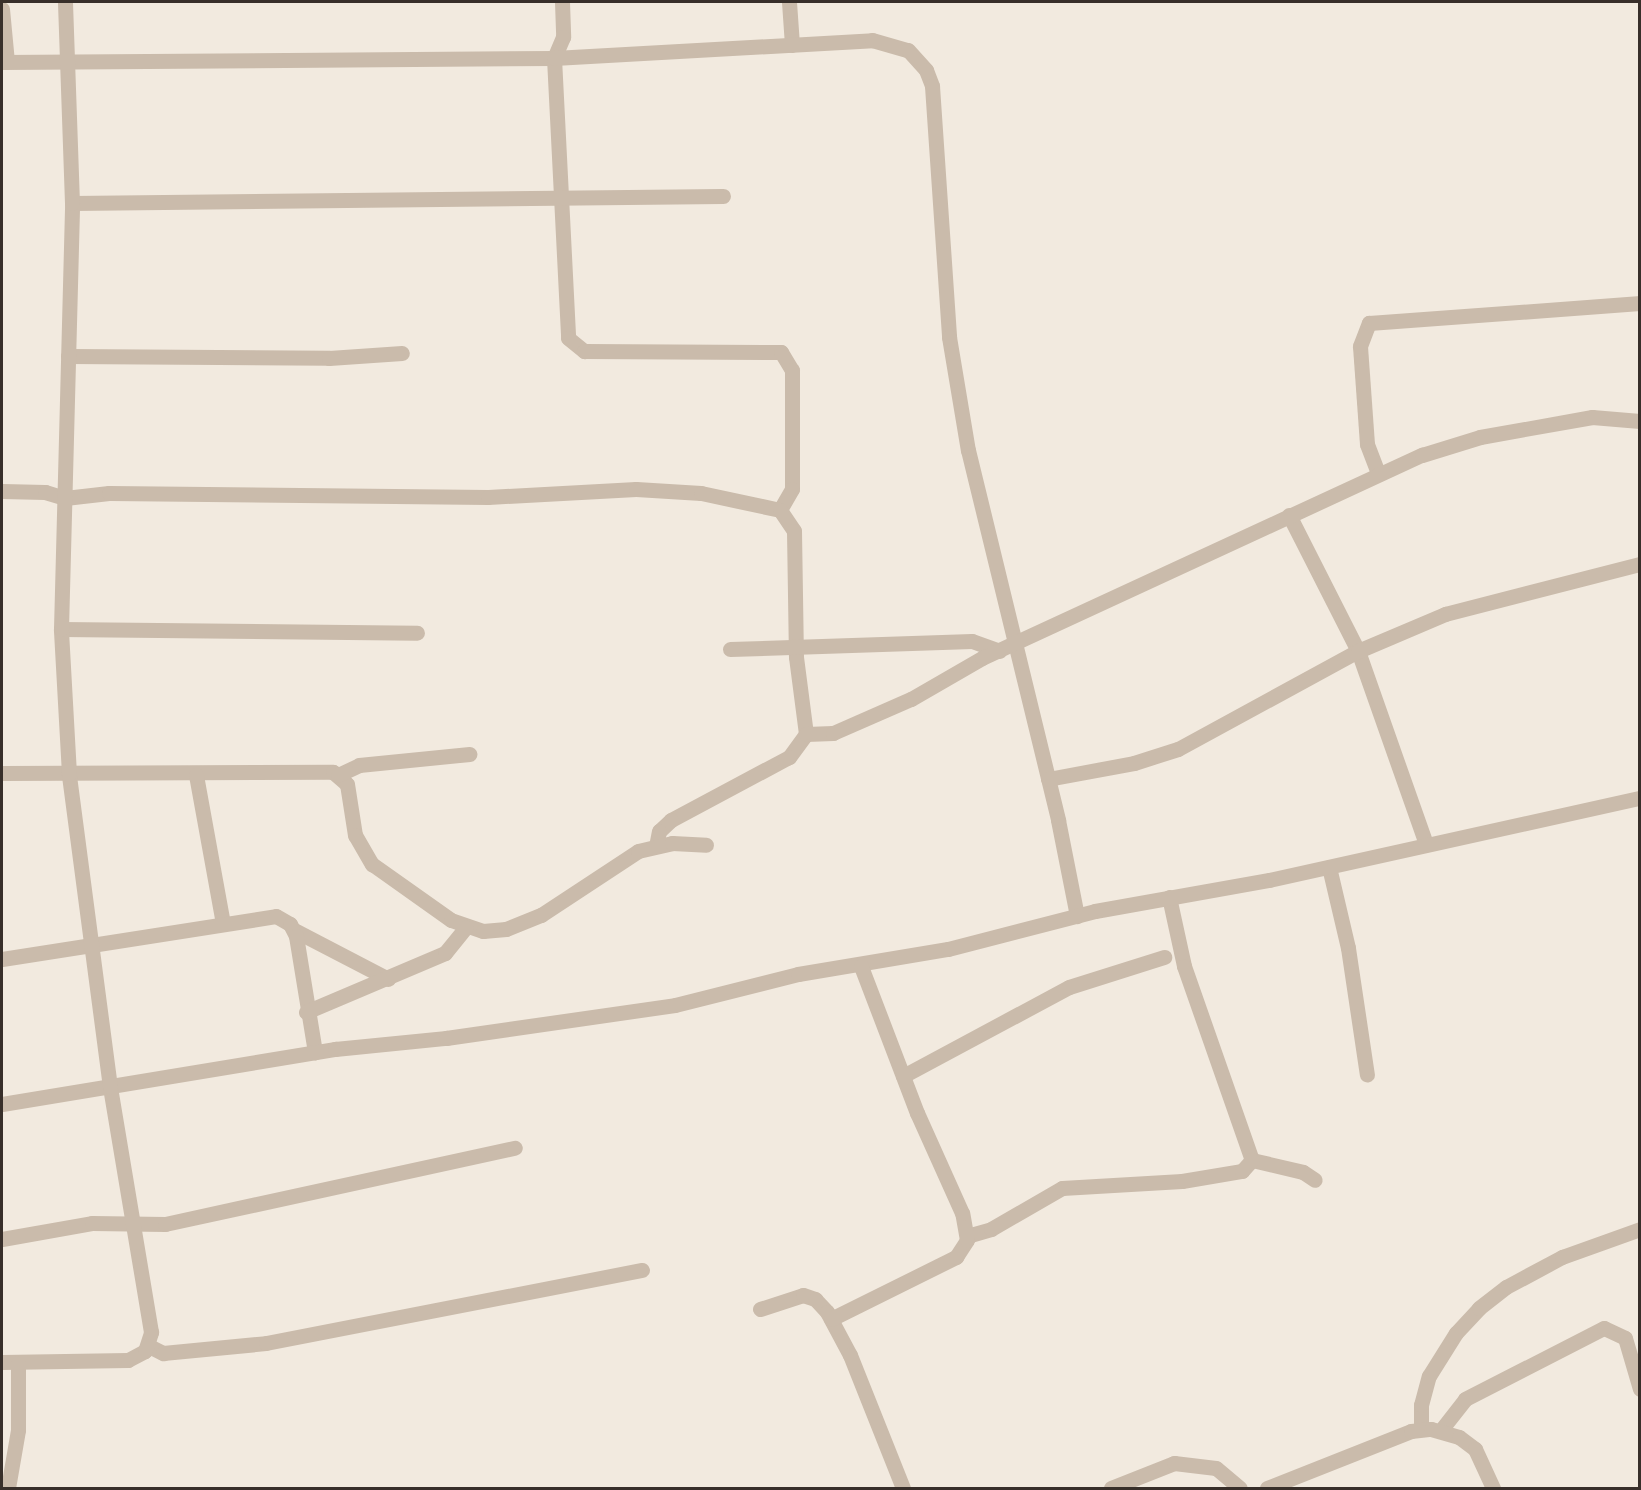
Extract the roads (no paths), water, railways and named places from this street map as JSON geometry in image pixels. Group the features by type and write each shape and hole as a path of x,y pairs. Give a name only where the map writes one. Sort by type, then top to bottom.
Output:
{"street":[{"path":"2,1362 128,1360 149,1346 151,1332 110,1087 69,774 61,629 72,203 65,2"},
{"path":"562,2 563,37 554,58 566,332 575,347 584,351 775,348 787,357 792,370 792,489 780,510"},
{"path":"789,2 792,45"},
{"path":"2,9 4,62 554,58 891,41 915,56 930,78 957,394 1048,779 1077,916"},
{"path":"72,203 723,196"},
{"path":"1378,472 1367,444 1359,346 1369,323 1640,303"},
{"path":"68,356 329,358 402,353"},
{"path":"806,734 833,733 911,699 999,651 1016,645 1378,472 1480,437 1592,417 1640,421"},
{"path":"2,491 45,492 66,498 109,493 488,496 636,489 701,493 780,510 794,531 796,648 806,734 789,757 671,820 659,831 656,846"},
{"path":"1289,515 1358,651 1426,844"},
{"path":"1048,779 1134,763 1178,749 1358,651 1481,602 1640,564"},
{"path":"61,629 417,633"},
{"path":"730,649 972,641 999,651"},
{"path":"338,775 359,765 469,754"},
{"path":"2,773 196,775 327,771 338,775 349,790 355,835 372,864 466,927 494,931 518,926 564,902 622,858 656,846 706,844"},
{"path":"196,775 223,924"},
{"path":"2,1104 315,1053 641,1011 798,974 861,966 968,945 1077,916 1329,867 1640,798"},
{"path":"1329,867 1348,948 1367,1075"},
{"path":"1169,897 1184,966 1252,1160"},
{"path":"2,959 92,948 268,915 283,919 294,930 388,979"},
{"path":"306,1012 445,953 466,927"},
{"path":"294,930 306,1012 315,1053"},
{"path":"903,1076 1069,987 1164,957"},
{"path":"833,1322 956,1257 967,1236 962,1213 903,1076 861,966"},
{"path":"2,1239 92,1223 135,1226 239,1209 515,1148"},
{"path":"1252,1160 1303,1172 1315,1180"},
{"path":"967,1236 991,1229 1062,1188 1182,1181 1242,1171 1252,1160"},
{"path":"1421,1429 1421,1405 1429,1376 1456,1333 1479,1308 1506,1287 1562,1257 1640,1229"},
{"path":"149,1346 163,1353 266,1343 642,1270"},
{"path":"760,1309 802,1295 815,1299 833,1322 846,1347 903,1488"},
{"path":"1441,1430 1465,1399 1604,1328 1625,1338 1640,1389"},
{"path":"8,1488 18,1430 18,1363"},
{"path":"1267,1488 1421,1429 1441,1430 1475,1449 1493,1488"},
{"path":"1111,1488 1174,1463 1216,1468 1240,1488"}]}
